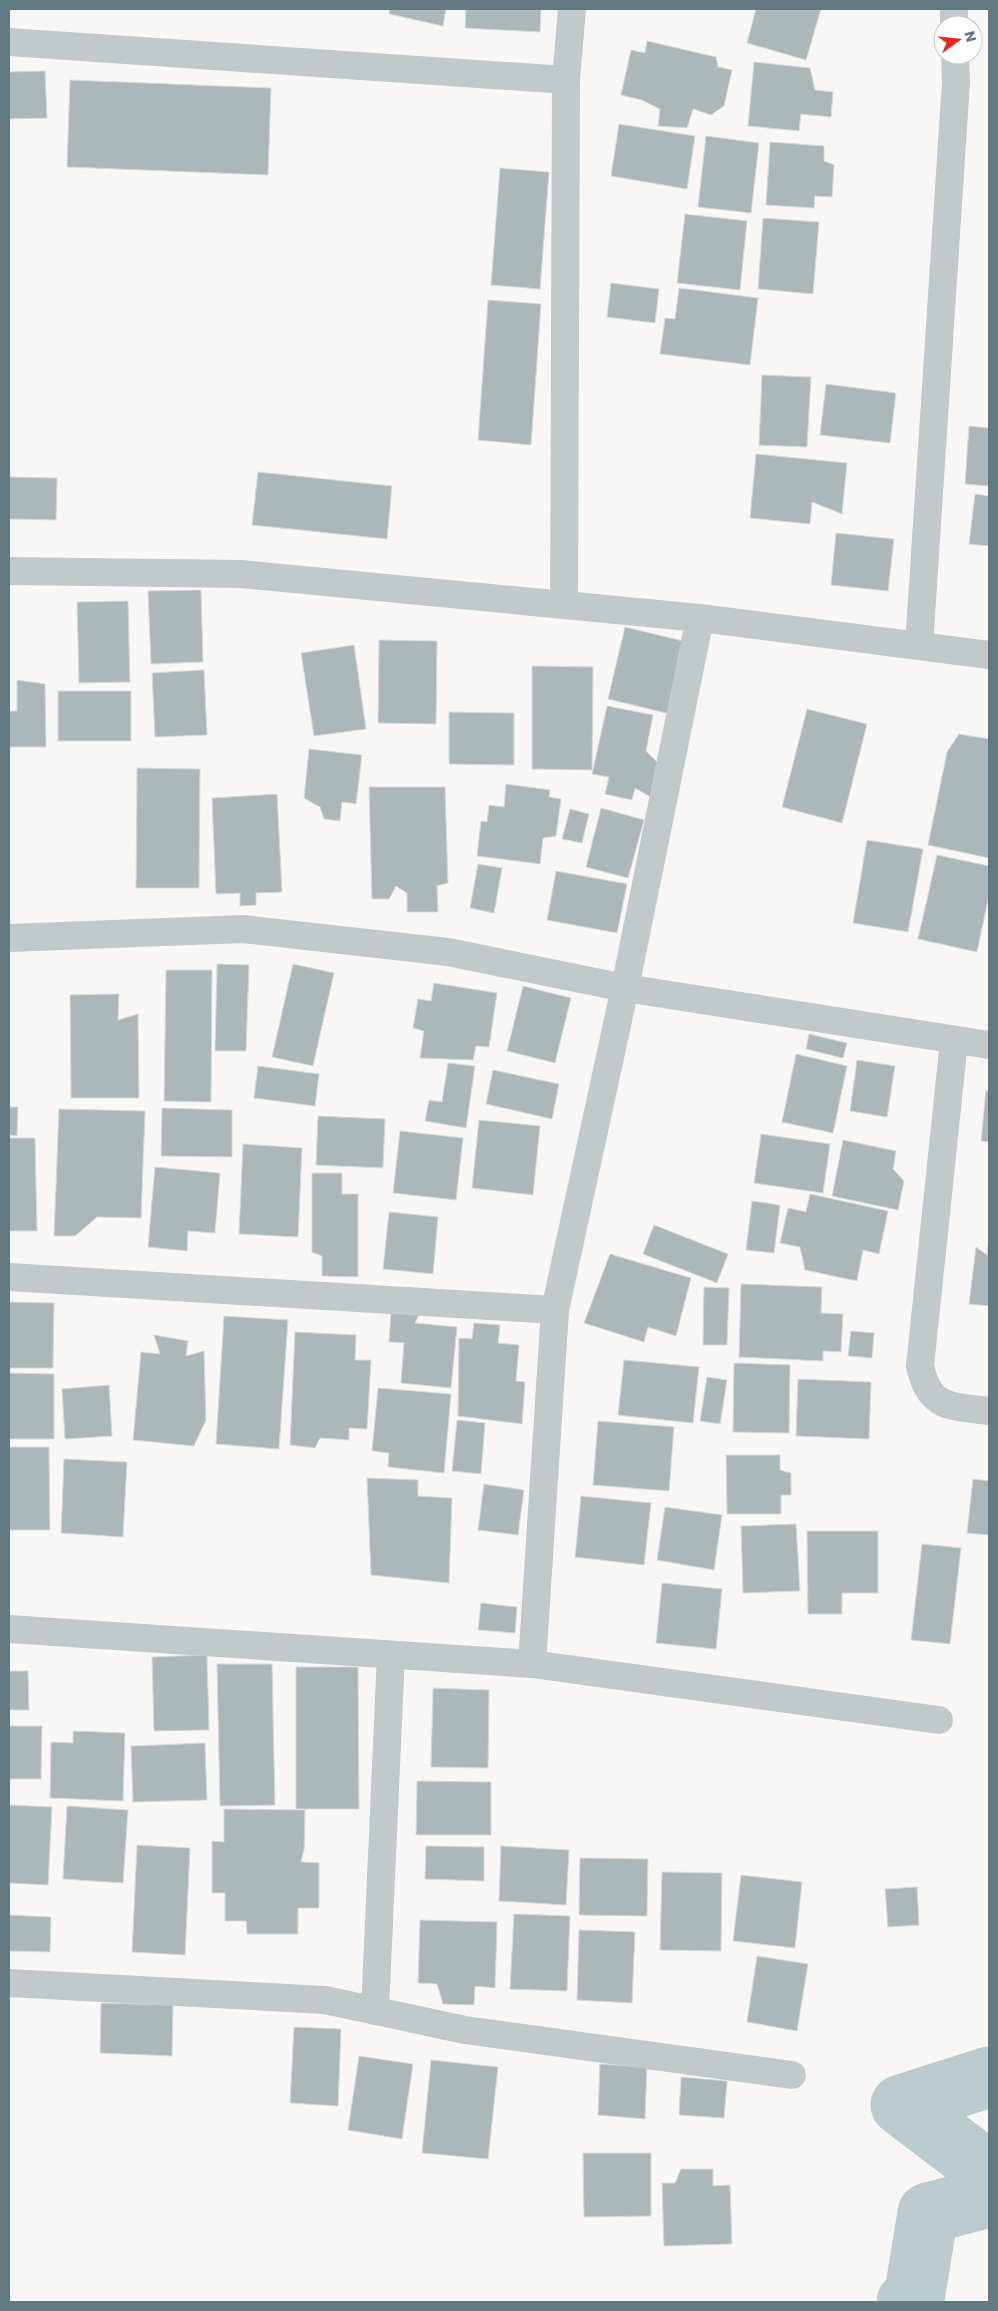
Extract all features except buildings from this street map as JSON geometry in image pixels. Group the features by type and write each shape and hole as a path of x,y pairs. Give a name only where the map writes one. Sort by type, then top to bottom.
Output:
{"street":[{"path":"564,605 566,80 572,9"},
{"path":"9,42 566,80"},
{"path":"920,646 956,82 955,65"},
{"path":"9,571 241,574 700,618 989,655"},
{"path":"532,1664 555,1310 700,618"},
{"path":"9,938 243,929 448,952 624,988 989,1045"},
{"path":"954,1041 920,1366 924,1382 934,1398 952,1406 989,1411"},
{"path":"9,1277 555,1310"},
{"path":"9,1629 532,1664 939,1720"},
{"path":"375,2011 391,1655"},
{"path":"9,1983 325,2000 465,2030 792,2075"}],"waterway":[{"path":"989,2077 901,2105 989,2172"},
{"path":"907,2302 915,2293 928,2213 989,2197"}]}
